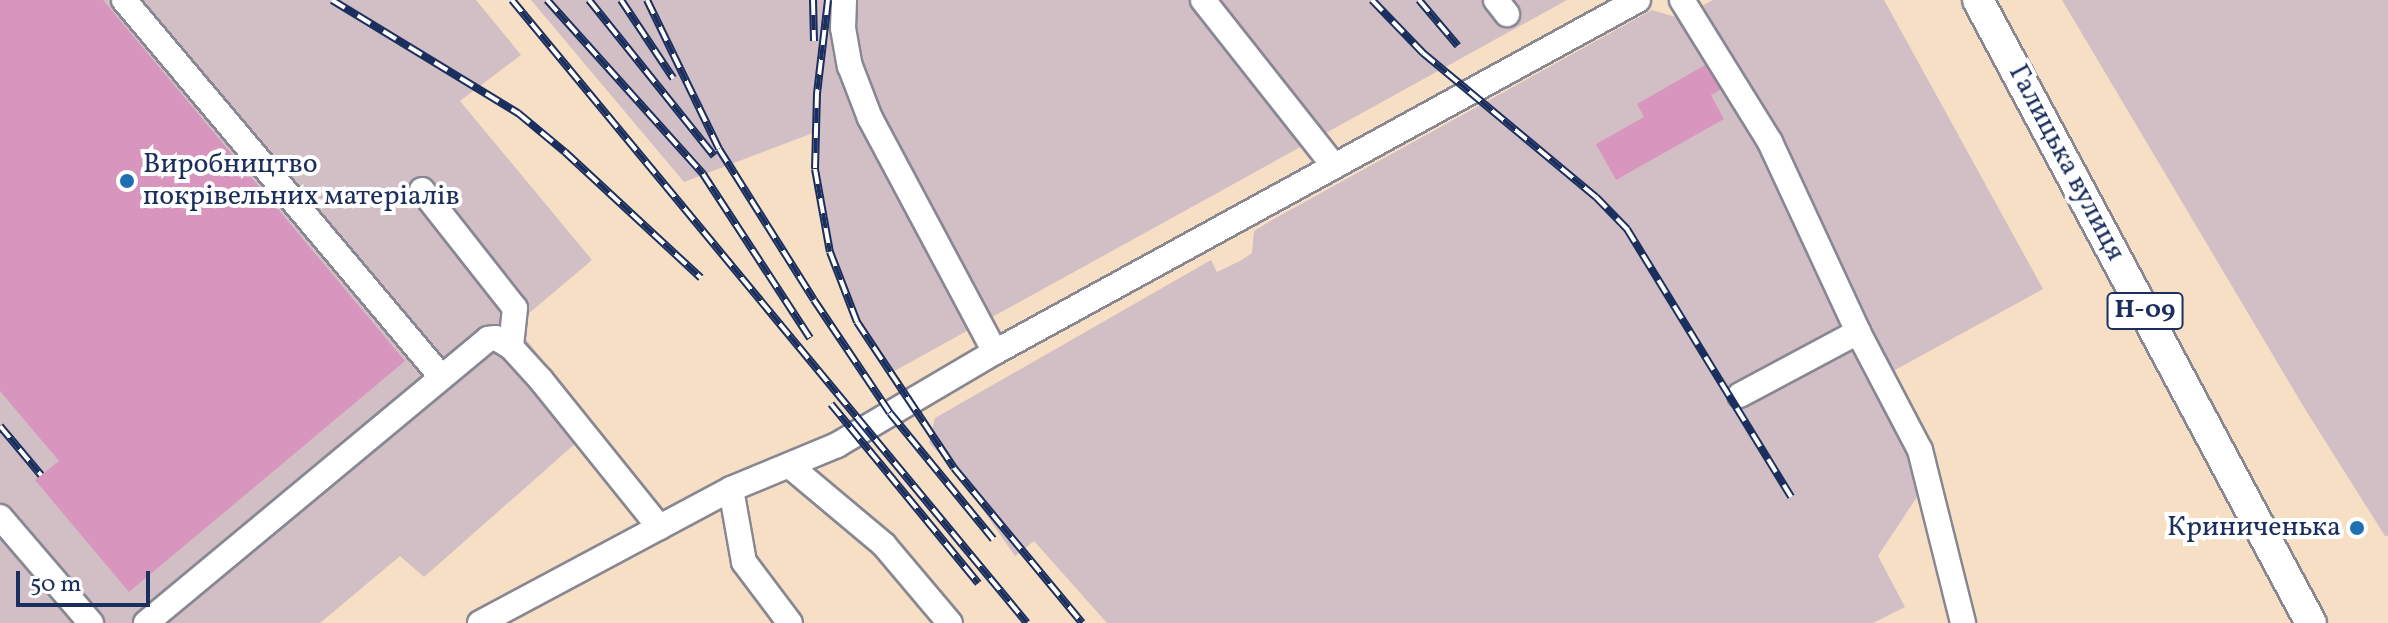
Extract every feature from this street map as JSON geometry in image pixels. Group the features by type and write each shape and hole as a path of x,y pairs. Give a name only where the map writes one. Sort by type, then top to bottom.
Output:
{"main road":[{"name":"Галицька вулиця","path":"1978,0 2311,623"}],"street":[{"path":"124,0 441,377"},
{"path":"844,0 843,28 850,66 870,118 995,352"},
{"path":"1203,0 1334,166"},
{"path":"480,623 731,489 837,445 995,352 1638,0"},
{"path":"1682,0 1770,142 1858,332 1920,450 1963,623"},
{"path":"422,190 515,308 511,347"},
{"path":"1740,395 1858,332"},
{"path":"146,623 488,339 496,338 511,347 659,527"},
{"path":"790,466 884,545 950,623"},
{"path":"731,489 744,562 790,623"},
{"path":"0,517 91,623"}],"shaded area":[{"path":"0,0 476,0 521,55 460,101 592,260 515,325 594,427 424,577 400,556 320,623 0,623"},
{"path":"531,0 1567,0 889,374 838,278 813,133 684,182"},
{"path":"1713,0 1884,0 2043,289 1884,376 1932,474 1878,556 1905,607 1873,623 1107,623 1034,541 1015,556 954,468 929,443 935,418 1211,260 1217,272 1240,261 1252,253 1254,231 1272,220 1652,10 1679,18"},
{"path":"2062,0 2388,0 2388,536 2385,536 2305,409"}],"building":[{"name":"Виробництво покрівельних матеріалів","path":"0,0 103,0 405,361 129,592 35,480 59,461 0,391"},
{"path":"1712,61 1726,87 1711,95 1724,119 1616,180 1596,144 1644,117 1637,104"}],"railway":[{"path":"332,0 518,113 565,152 701,278"},
{"path":"512,0 1027,623"},
{"path":"547,0 703,174 810,338"},
{"path":"589,0 714,156"},
{"path":"621,0 673,78"},
{"path":"647,0 719,149 814,300 890,413 993,539"},
{"path":"813,0 814,41"},
{"path":"828,0 817,93 815,169 830,252 857,322 954,468 1082,623"},
{"path":"1372,0 1423,53 1596,197 1627,229 1791,497"},
{"path":"1419,0 1458,46"},
{"path":"831,404 978,583"},
{"path":"0,426 41,475"}],"place":[{"name":"Виробництво покрівельних матеріалів","path":"127,181"},
{"name":"Криниченька","path":"2357,528"}]}
